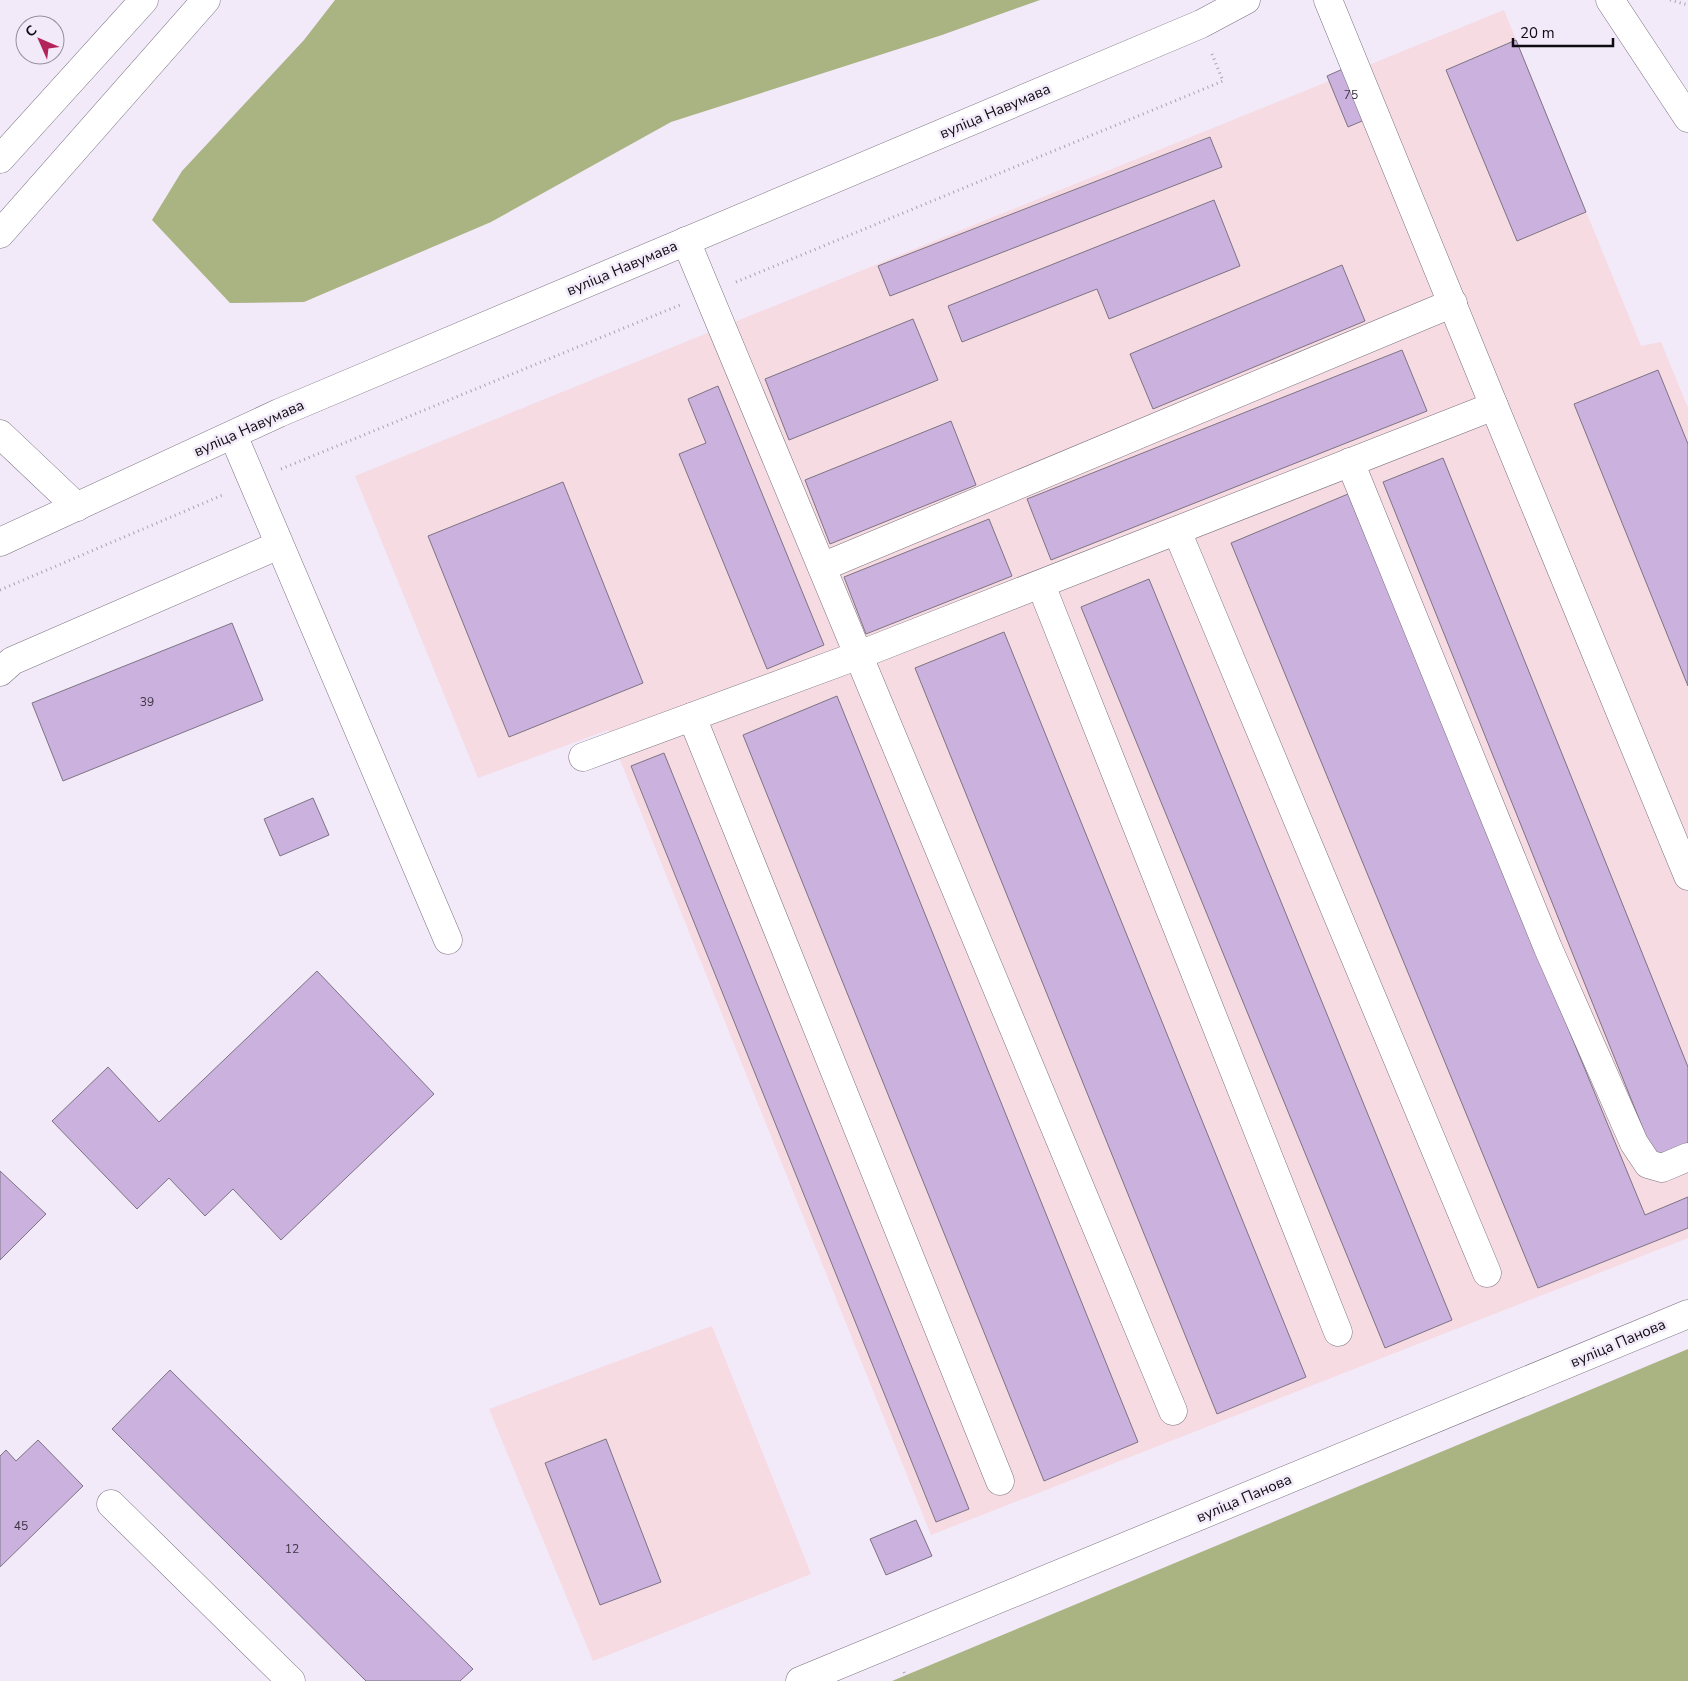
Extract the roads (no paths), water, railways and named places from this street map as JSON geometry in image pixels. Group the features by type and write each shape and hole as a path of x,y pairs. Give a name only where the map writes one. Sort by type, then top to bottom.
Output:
{"street":[{"path":"4,147 144,0"},
{"path":"0,234 206,0"},
{"name":"вуліца Навумава","path":"0,542 288,410 1201,24 1246,0"},
{"path":"1328,0 1688,876"},
{"path":"1610,0 1688,118"},
{"path":"686,241 1173,1411"},
{"path":"822,567 1452,303"},
{"path":"583,757 859,655 1041,585 1494,406"},
{"path":"0,434 77,507"},
{"path":"233,435 448,940"},
{"path":"1350,462 1548,948 1634,1142 1648,1164 1662,1168 1688,1157"},
{"path":"1177,531 1487,1273"},
{"path":"0,672 12,661 279,545"},
{"path":"1041,585 1338,1332"},
{"path":"692,717 1000,1481"},
{"name":"вуліца Панова","path":"800,1681 1688,1314"},
{"path":"111,1504 291,1681"}]}
